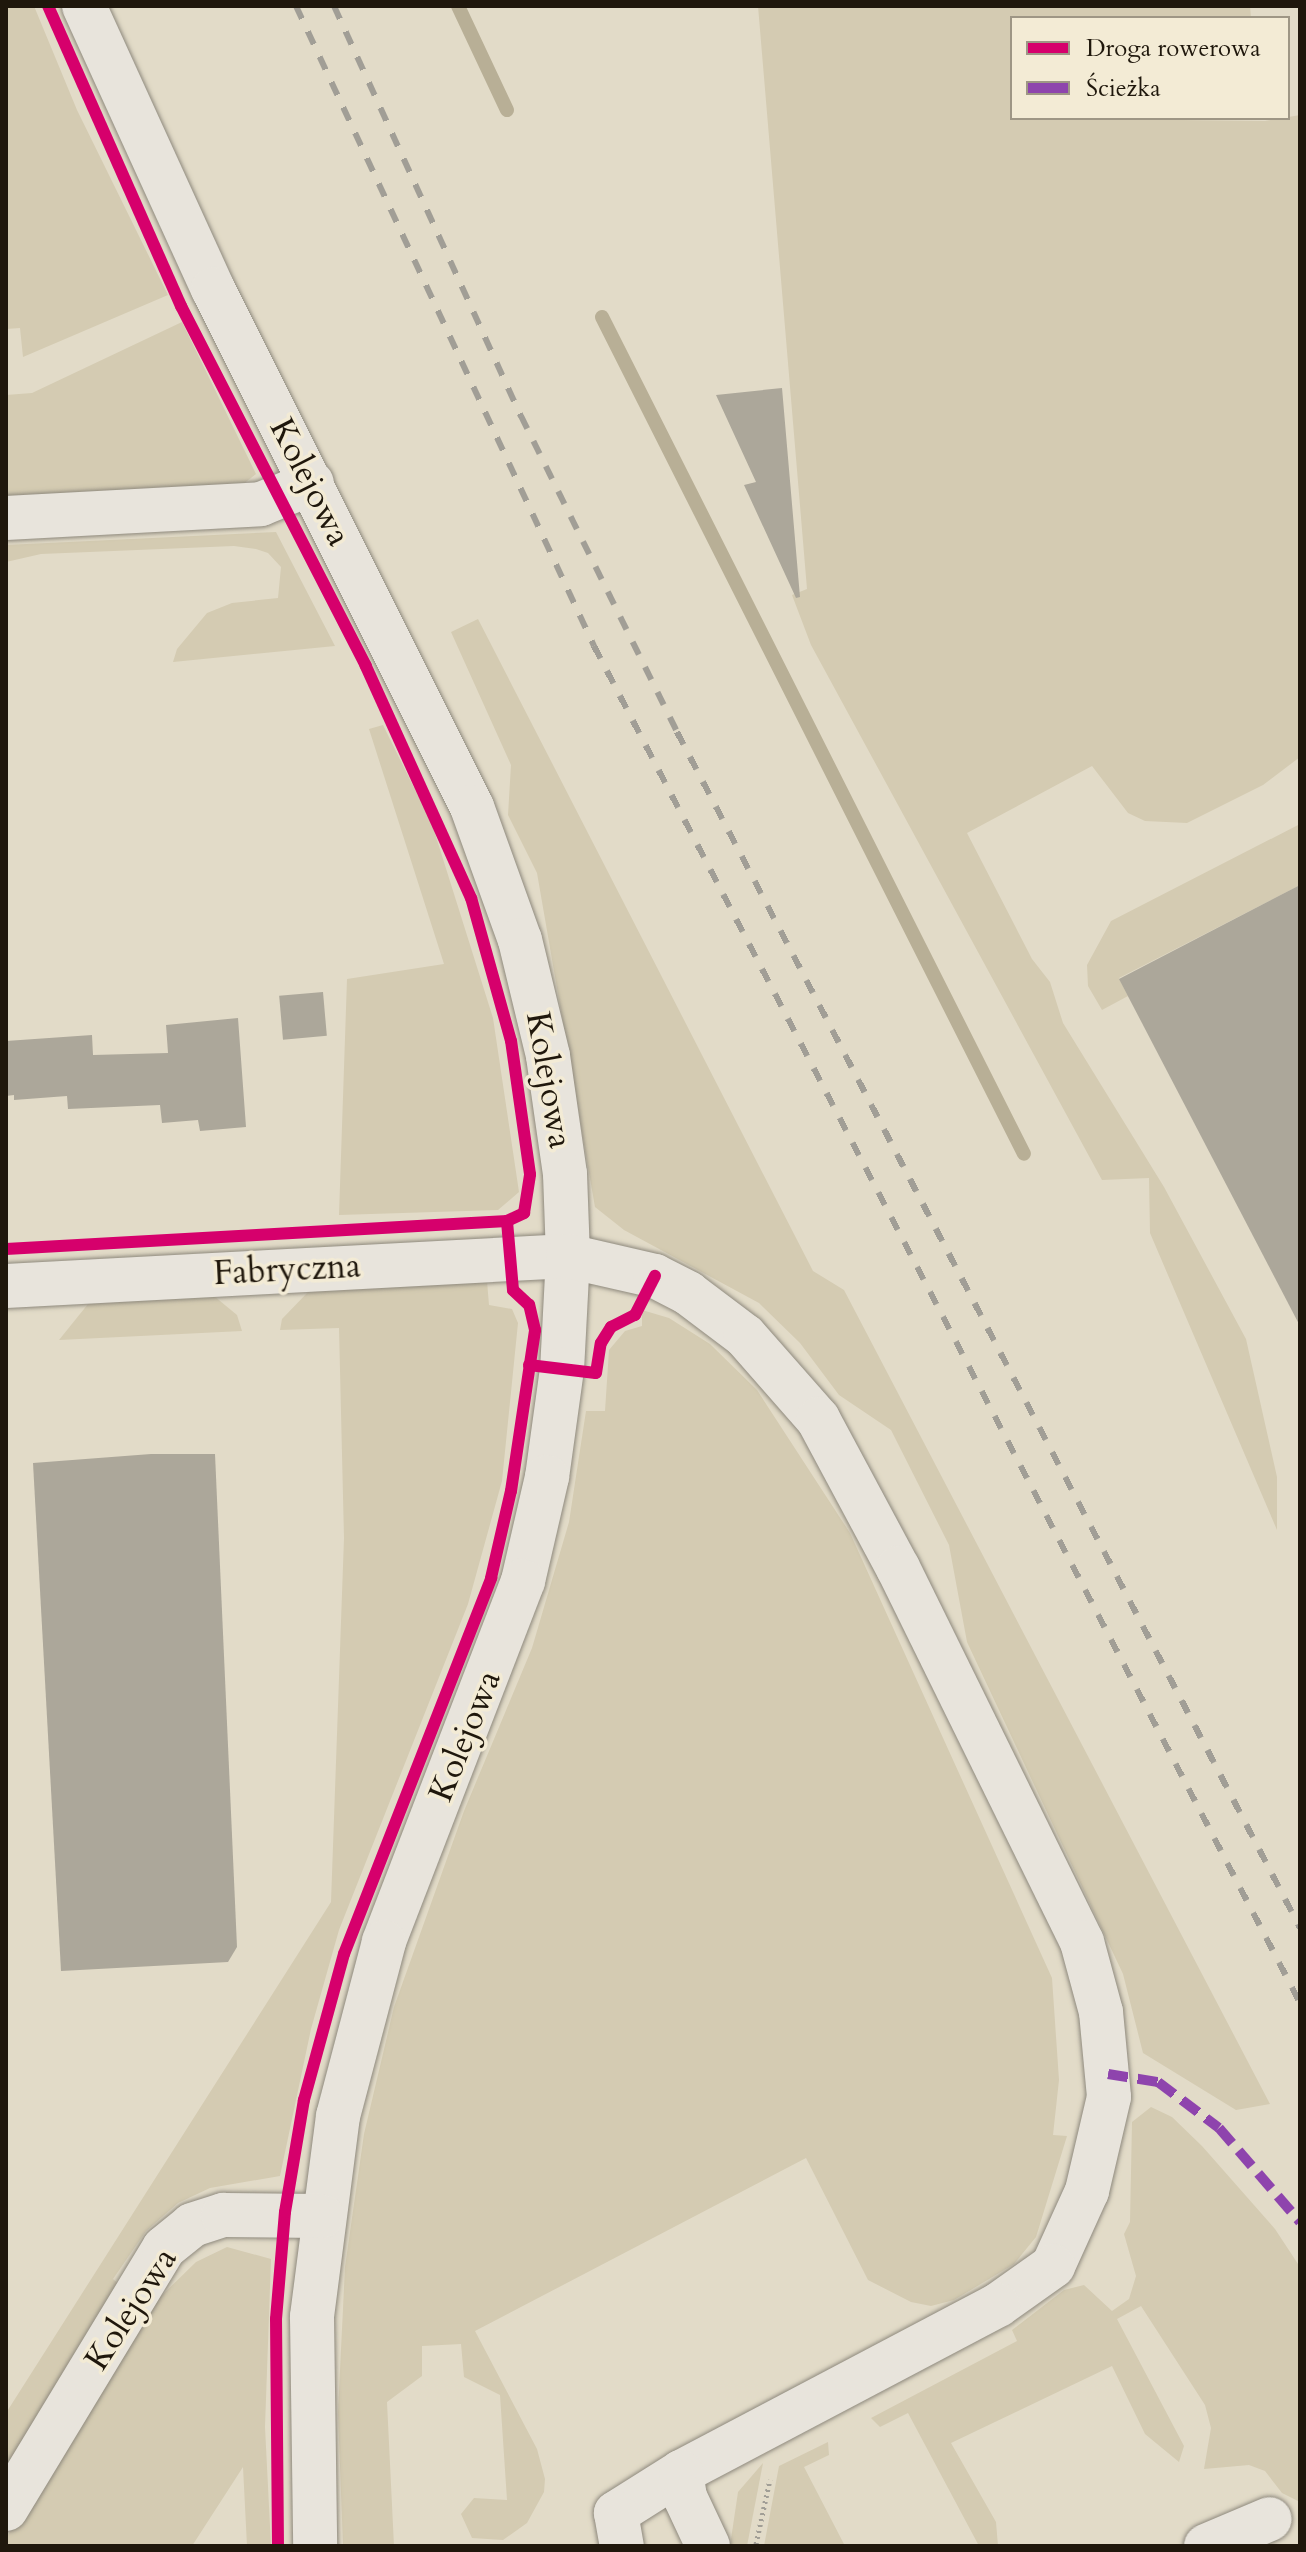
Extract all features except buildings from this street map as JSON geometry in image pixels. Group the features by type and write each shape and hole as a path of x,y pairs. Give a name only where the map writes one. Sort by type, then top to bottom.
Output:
{"street":[{"name":"Kolejowa","path":"84,6 153,165 442,743 495,863 548,1056 565,1174 568,1256 556,1425 523,1581 477,1711 384,1942 348,2067 322,2216 312,2317 315,2546"},
{"path":"6,518 261,504 312,483"},
{"name":"Fabryczna","path":"6,1286 568,1256 655,1276 688,1293 745,1336 791,1383 818,1419 898,1568 1082,1942 1101,2012 1109,2097 1087,2191 1053,2266 1038,2281 681,2472 616,2513 622,2546"},
{"name":"Kolejowa","path":"6,2509 164,2248 192,2225 223,2215 322,2216"},
{"path":"681,2472 685,2497 708,2546"},
{"path":"1206,2546 1270,2519"}],"shaded area":[{"path":"6,6 34,6 77,110 168,295 23,357 20,328 6,329"},
{"path":"758,6 1250,6 1251,16 1010,16 1010,120 1265,121 1290,120 1290,117 1300,115 1300,757 1263,785 1187,823 1145,821 1128,813 1092,766 967,833 1032,959 1050,982 1063,1023 1164,1187 1246,1339 1277,1477 1277,1530 1150,1233 1149,1178 1102,1180 811,645 792,595 807,589"},
{"path":"182,322 256,474 242,485 6,496 6,395 32,393"},
{"path":"276,532 335,646 173,662 177,649 207,613 232,603 278,598 281,567 268,553 256,549 234,546 41,554 6,562 6,545"},
{"path":"478,619 813,1271 844,1290 1270,2104 1236,2110 1143,2053 1123,1974 967,1642 949,1545 891,1430 839,1395 800,1343 759,1303 624,1230 595,1207 537,873 508,815 511,765 451,632"},
{"path":"383,725 432,824 493,1018 519,1192 498,1210 339,1215 347,979 444,964 369,729"},
{"path":"1300,824 1300,885 1119,978 1128,996 1102,1010 1088,986 1087,965 1111,921"},
{"path":"487,1281 489,1305 512,1309 518,1323 502,1481 468,1604 339,1930 311,2029 280,2176 210,2188 178,2203 146,2231 113,2279 128,2292 6,2484 6,2413 331,1902 344,1538 339,1328 280,1330 282,1319 309,1291"},
{"path":"214,1296 237,1315 242,1331 59,1340 88,1304"},
{"path":"642,1310 669,1318 710,1344 757,1390 850,1533 1052,1978 1059,2080 1053,2135 1067,2136 1036,2237 1014,2264 954,2300 931,2306 911,2302 868,2280 806,2158 475,2331 537,2449 545,2479 544,2492 527,2523 503,2540 472,2538 461,2514 474,2498 507,2500 500,2395 464,2377 461,2344 422,2346 422,2376 387,2402 394,2546 343,2546 338,2412 345,2267 364,2134 394,2007 464,1811 532,1648 569,1522 586,1411 605,1411 609,1350 625,1331 642,1326"},
{"path":"1151,2107 1172,2117 1202,2146 1275,2229 1300,2267 1300,2502 1282,2493 1265,2471 1249,2465 1204,2469 1211,2428 1205,2405 1141,2306 1117,2319 1184,2446 1179,2462 1145,2434 1112,2366 951,2443 996,2522 998,2546 979,2546 908,2413 880,2427 871,2418 1017,2341 1012,2330 1064,2290 1084,2285 1112,2311 1129,2299 1136,2276 1124,2234 1130,2222 1132,2122"},
{"path":"227,2247 271,2259 265,2427 271,2546 247,2546 243,2467 192,2546 6,2546 6,2538 151,2306 196,2262"},
{"path":"828,2442 829,2455 804,2467 845,2546 764,2546 779,2466"},
{"path":"763,2463 747,2546 730,2546 738,2492"}],"waterway":[{"path":"458,6 507,110"},
{"path":"602,317 1024,1154"}],"railway":[{"path":"296,6 594,646 1300,2003"},
{"path":"334,6 521,416 677,732 1300,1928"}],"marked path":[{"path":"1108,2074 1158,2082 1219,2128 1300,2222"}],"cycle path":[{"path":"6,1249 507,1221 524,1213 530,1174 511,1041 471,898 366,666 181,306 48,6"},
{"path":"278,2546 276,2319 285,2212 304,2100 344,1954 491,1578 511,1491 535,1330 529,1305 513,1290 507,1221"},
{"path":"529,1365 596,1373 601,1343 611,1327 635,1315 655,1276"}]}
